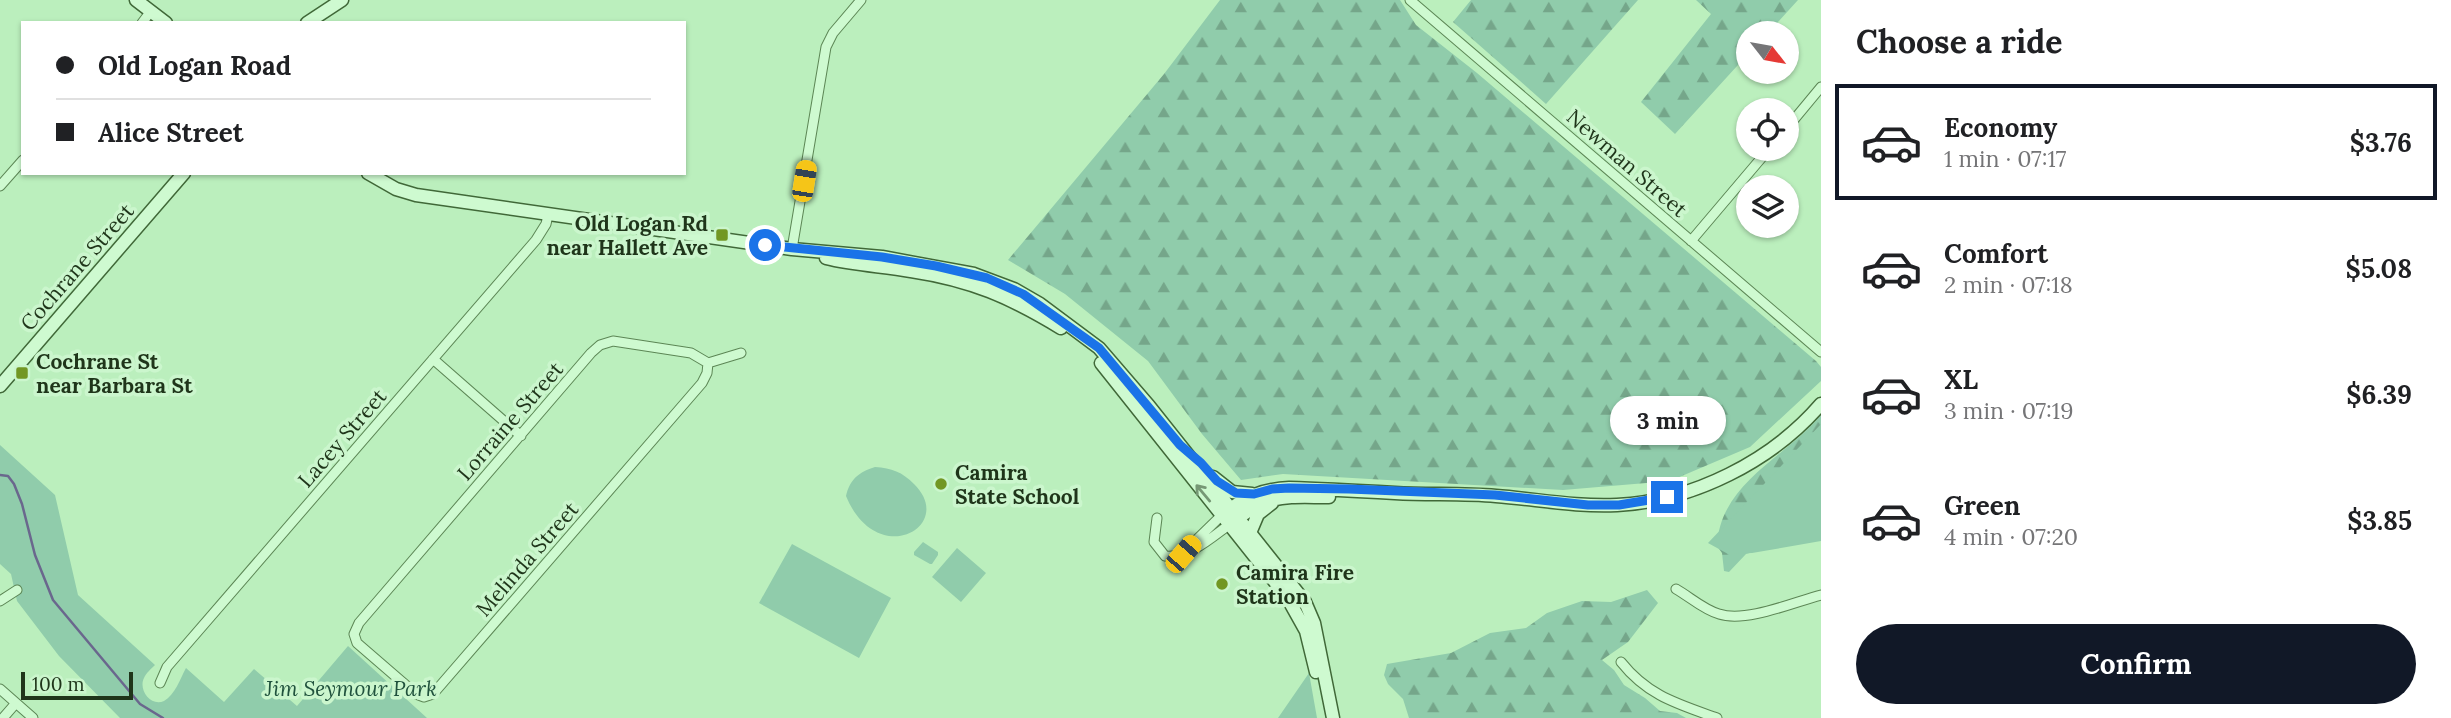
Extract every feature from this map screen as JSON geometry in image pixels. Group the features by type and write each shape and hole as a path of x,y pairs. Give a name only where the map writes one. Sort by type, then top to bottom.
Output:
{"main road":[{"path":"136,0 163,21"},
{"path":"310,21 342,0"},
{"name":"Cochrane Street","path":"0,386 182,175"},
{"path":"372,175 396,189 416,195 792,249 882,257 936,266 987,278 1023,294 1099,348 1180,445 1298,615 1306,631 1326,718"},
{"path":"792,249 832,260 914,271 969,283 1019,303 1084,345 1230,516 1250,533 1305,602 1329,670 1340,718"},
{"path":"1230,516 1243,499 1272,489 1289,488 1495,495 1588,505 1649,501 1684,492 1752,461 1799,428 1821,404"},
{"path":"1180,445 1230,491 1254,494"},
{"path":"1230,516 1264,500 1395,493"},
{"path":"1250,533 1258,514 1282,498"},
{"path":"1314,623 1333,718"}],"street":[{"path":"792,249 826,47 833,33 861,0"},
{"name":"Newman Street","path":"1410,0 1821,352"},
{"path":"144,21 151,12"},
{"path":"1799,114 1821,88"},
{"path":"1691,241 1759,161"},
{"path":"0,186 21,162"},
{"name":"Lacey Street","path":"160,683 167,667 536,240 548,215"},
{"name":"Lorraine Street","path":"354,634 359,623 600,345 613,341 691,353 708,363"},
{"path":"708,363 741,353"},
{"path":"433,359 521,436"},
{"name":"Melinda Street","path":"354,634 357,643 416,694 424,697 433,694 702,383 708,363"},
{"path":"1157,518 1153,542 1165,556 1175,558 1230,516"},
{"path":"1676,589 1708,609 1731,617 1821,594"},
{"path":"0,601 17,590"},
{"path":"1621,662 1632,676 1649,690 1670,701 1717,718"},
{"path":"0,690 33,718"},
{"path":"2,718 16,703"}],"green space":[{"path":"1220,0 1400,0 1416,25 1477,73 1816,361 1821,367 1821,381 1750,447 1670,481 1563,490 1283,474 1241,480 1202,434 1148,361 1065,294 1008,260 1164,74"},
{"path":"1471,0 1638,0 1546,104 1453,22"},
{"path":"1696,0 1798,0 1779,21 1736,21 1736,67 1675,134 1641,102 1711,14"},
{"path":"1821,415 1821,534 1746,554 1729,572 1724,571 1722,553 1717,546 1721,524 1729,505 1756,473"},
{"path":"1821,424 1821,541 1752,553 1728,554 1708,543"},
{"name":"Jim Seymour Park","path":"0,445 55,495 78,595 155,665 146,674 143,683 144,692 150,700 159,702 168,698 186,668 224,702 254,669 297,706 348,646 427,718 120,718 59,656 17,601 11,574 0,564"},
{"path":"875,467 905,476 925,500 926,514 920,526 908,534 892,536 876,532 860,519 846,496 856,477"},
{"path":"923,542 938,552 932,564 914,555"},
{"path":"792,544 891,598 859,658 759,603"},
{"path":"957,548 986,573 961,602 932,577"},
{"path":"1647,590 1658,603 1628,642 1602,660 1614,670 1624,685 1660,711 1677,713 1686,718 1409,718 1403,699 1388,684 1384,675 1387,664 1451,653 1490,633 1526,628 1547,613 1582,601 1611,602"},
{"path":"1309,673 1317,718 1278,718"}],"waterway":[{"path":"0,475 8,476 14,484 35,555 53,600 140,704 163,718"}],"place":[{"name":"Old Logan Rd near Hallett Ave","path":"722,235"},
{"name":"Cochrane St near Barbara St","path":"22,373"},
{"name":"Camira State School","path":"941,484"},
{"name":"Camira Fire Station","path":"1222,584"}],"route":[{"path":"765,245 882,257 936,266 987,278 1023,294 1099,348 1180,445 1217,481 1236,493 1254,494 1289,488 1349,489 1395,493 1495,495 1588,505 1619,505 1667,497"}]}
